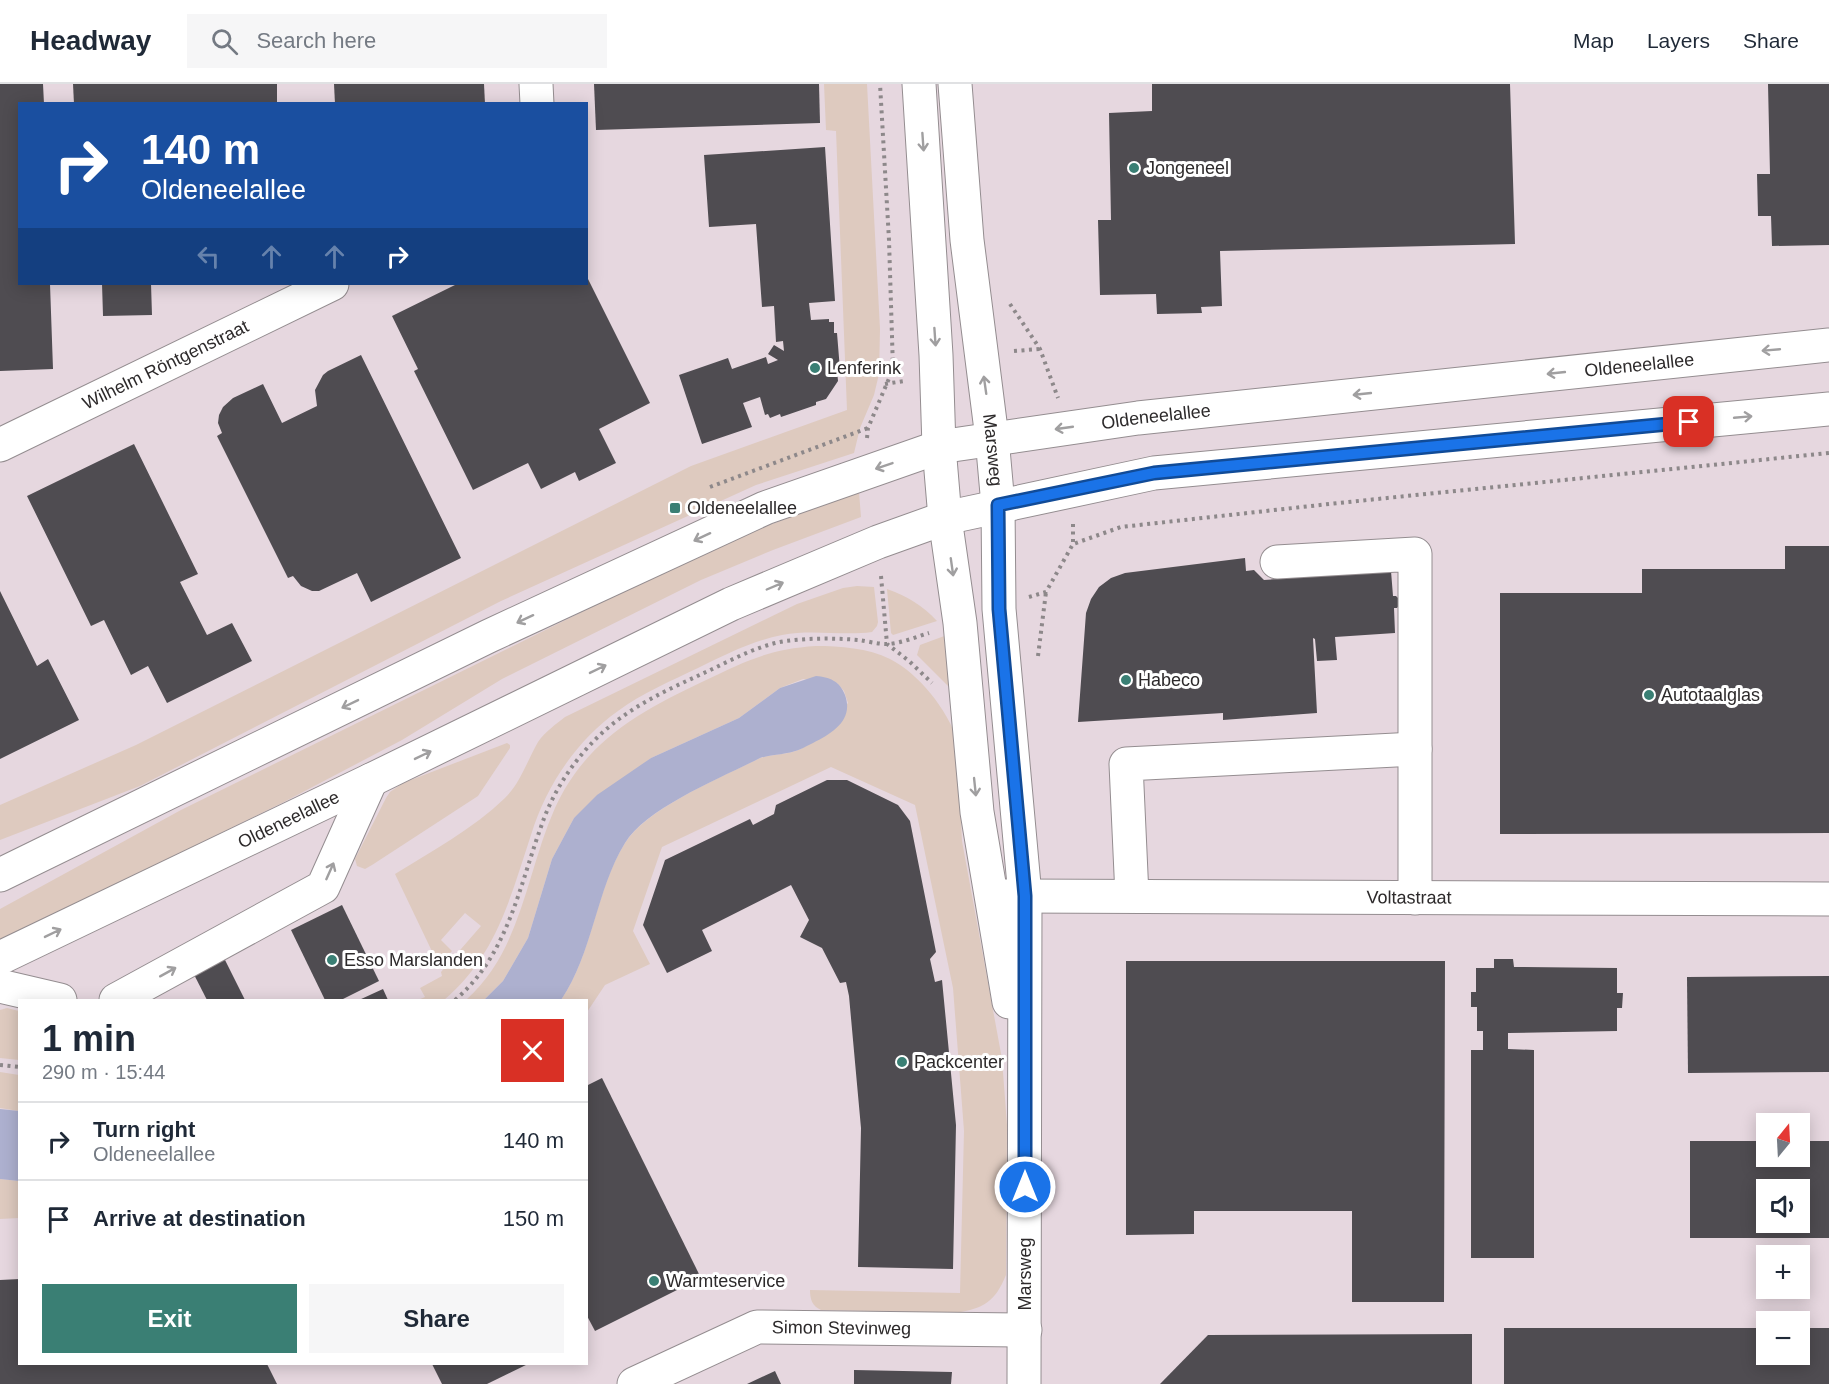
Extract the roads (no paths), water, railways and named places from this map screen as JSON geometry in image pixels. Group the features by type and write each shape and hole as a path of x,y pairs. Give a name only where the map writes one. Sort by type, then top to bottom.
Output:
{"street":[{"path":"536,84 537,102"},
{"name":"Marsweg","path":"919,84 945,518 960,623 977,812 1024,1092"},
{"name":"Marsweg","path":"955,84 967,240 992,438 998,505 999,609 1025,896 1024,1384"},
{"name":"Wilhelm Röntgenstraat","path":"0,445 330,285"},
{"name":"Oldeneelallee","path":"0,875 499,631 765,508 939,447 1150,416 1829,345"},
{"name":"Oldeneelallee","path":"0,958 731,604 878,542 945,518 1154,473 1829,409"},
{"path":"1277,562 1415,555 1415,898"},
{"path":"1132,896 1125,764 1415,749"},
{"path":"118,999 323,887 371,780"},
{"name":"Voltastraat","path":"991,896 1829,899"},
{"path":"0,986 56,999"},
{"name":"Simon Stevinweg","path":"634,1384 757,1328 1025,1330"}],"water":[{"path":"816,676 825,677 834,681 843,690 847,712 840,725 828,735 800,749 760,758 686,794 635,830 615,861 588,942 572,982 562,999 485,999 503,981 528,938 552,859 574,818 597,795 651,758 739,718 780,688"},
{"path":"0,1109 18,1111 18,1181 0,1179"}],"place":[{"name":"Jongeneel","path":"1134,168"},
{"name":"Lenferink","path":"815,368"},
{"name":"Oldeneelallee","path":"675,508"},
{"name":"Habeco","path":"1126,680"},
{"name":"Autotaalglas","path":"1649,695"},
{"name":"Esso Marslanden","path":"332,960"},
{"name":"Packcenter","path":"902,1062"},
{"name":"Warmteservice","path":"654,1281"}]}
